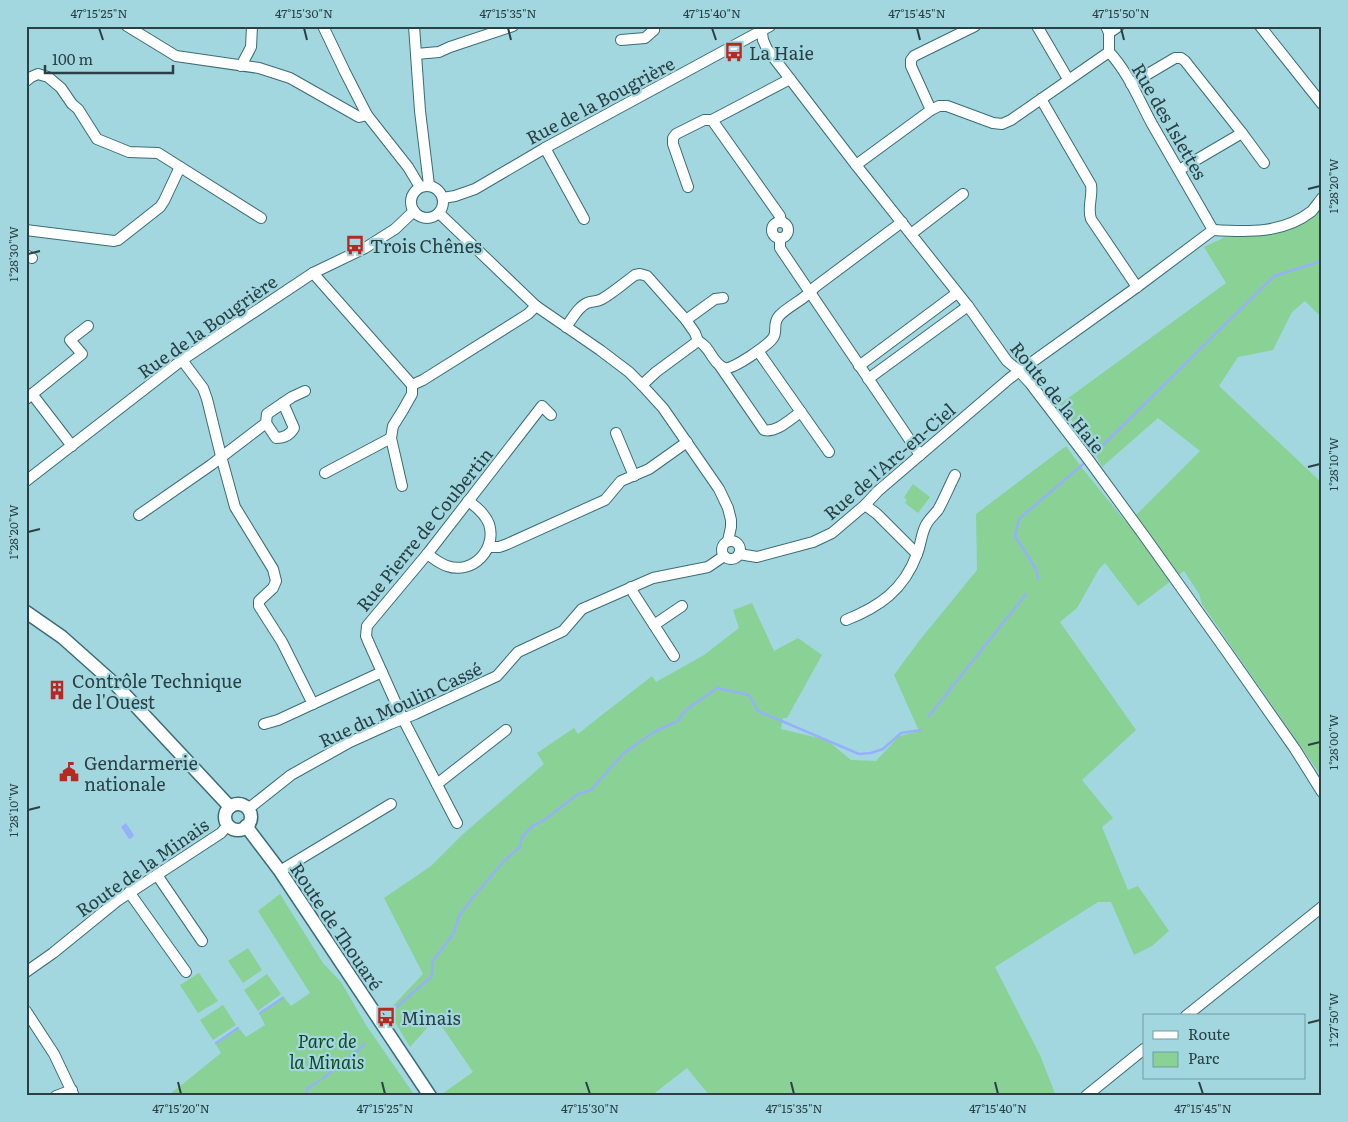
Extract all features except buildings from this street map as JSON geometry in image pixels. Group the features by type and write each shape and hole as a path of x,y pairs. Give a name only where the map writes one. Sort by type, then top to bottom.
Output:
{"street":[{"path":"241,66 251,47 252,26"},
{"path":"323,26 367,115 424,186"},
{"path":"414,26 424,186"},
{"path":"416,54 439,52 514,26"},
{"path":"621,40 645,38 654,30 652,26"},
{"path":"930,110 911,66 911,60 914,56 975,26"},
{"path":"1037,26 1068,80"},
{"path":"856,165 930,110 939,106 947,106 993,124 1002,124 1011,120 1109,52 1108,29 1119,26"},
{"path":"1260,26 1322,104"},
{"path":"132,27 176,56 260,68 290,78 359,117 367,115"},
{"name":"Route de la Haie","path":"764,28 764,45 968,306 1007,361 1030,383 1145,536 1322,792"},
{"name":"Rue de la Bougrière","path":"443,198 469,192 545,148 730,49 764,28"},
{"name":"Rue des Islettes","path":"1109,52 1115,58 1131,84 1152,124 1214,230"},
{"path":"1131,84 1175,58 1181,58 1242,132 1264,162"},
{"path":"26,81 38,74 48,78 61,88 72,104 78,109 96,139 129,152 142,154 158,153 261,218"},
{"path":"688,187 673,144 673,138 676,134 704,120 712,120 790,79"},
{"path":"1041,99 1091,185 1092,192 1089,205 1091,220 1137,287"},
{"path":"712,120 780,216 780,222 787,226 788,231 786,235 780,238 780,248 920,455"},
{"path":"1179,170 1242,132"},
{"path":"545,148 584,219"},
{"path":"26,230 118,240 160,207 180,167"},
{"path":"424,186 435,187 443,198 443,207 439,213 432,217 426,218 418,215 411,205 413,193 424,186"},
{"path":"911,234 963,194"},
{"path":"1214,230 1264,231 1281,227 1312,210 1322,198"},
{"name":"Rue de la Bougrière","path":"26,481 182,360 313,273 373,243 395,229 414,211"},
{"path":"439,213 536,306 600,350 629,372 642,385 662,408 719,489 728,508 732,527 728,541"},
{"path":"720,366 727,369 734,367 758,351 773,338 776,332 775,323 779,316 902,222"},
{"name":"Rue de l'Arc-en-Ciel","path":"739,554 757,557 813,542 832,533 865,505 878,491 1019,371 1214,230"},
{"path":"313,273 412,385 412,394 393,426 391,438 402,486"},
{"path":"566,327 584,305 589,302 597,302 635,276 640,274 647,276 686,320 695,333 698,342 705,346 764,430 774,430 801,412"},
{"path":"859,366 957,293"},
{"path":"686,320 715,299 723,298"},
{"path":"412,385 528,314 536,306"},
{"path":"868,379 968,306"},
{"path":"72,446 29,396 82,354 70,340 88,326"},
{"path":"642,385 656,372 698,342"},
{"path":"758,351 829,452"},
{"path":"182,360 202,388 207,399 235,507 273,569 276,581 259,601 259,606 282,642 313,704"},
{"path":"283,403 294,428 292,433 282,438 276,438 266,423 267,414 283,403 292,397 305,391"},
{"name":"Rue Pierre de Coubertin","path":"457,823 403,719 366,636 367,626 427,554 542,406 551,415"},
{"path":"139,515 266,423"},
{"path":"616,433 634,476"},
{"path":"325,473 391,438"},
{"path":"489,547 505,545 605,500 621,481 650,469 686,442"},
{"path":"846,620 874,607 896,591 908,574 917,554 922,532 926,524 937,512 955,475"},
{"path":"427,554 446,566 458,568 469,566 480,560 489,547 490,530 482,512 468,501"},
{"path":"865,505 877,514 917,554"},
{"path":"731,540 737,543 739,554 732,559 724,556 722,553 723,544 731,540"},
{"name":"Rue du Moulin Cassé","path":"248,809 290,774 354,740 496,676 518,652 563,631 582,609 653,578 708,567 724,556"},
{"path":"631,588 674,656"},
{"path":"654,625 682,606"},
{"path":"26,612 62,637 117,686 230,807"},
{"path":"264,724 278,720 382,672"},
{"path":"437,784 506,730"},
{"path":"237,804 248,809 251,816 246,826 235,829 228,825 226,813 230,807 237,804"},
{"path":"280,871 391,804"},
{"name":"Route de la Minais","path":"26,972 129,892 221,832 228,825"},
{"name":"Route de Thouaré","path":"246,826 280,871 430,1096"},
{"path":"157,875 202,941"},
{"path":"129,892 186,972"},
{"path":"1188,1014 1322,907"},
{"path":"26,1011 54,1054 73,1093 56,1096"},
{"path":"1086,1096 1143,1050"}],"green space":[{"path":"1322,206 1322,318 1305,301 1292,312 1273,350 1238,357 1219,386 1322,483 1322,777 1202,604 1199,594 1184,571 1138,606 1105,563 1099,569 1077,608 1060,622 1136,730 1082,780 1113,818 1102,827 1128,890 1138,886 1169,931 1152,946 1134,955 1111,902 1098,902 995,967 1040,1055 1056,1096 710,1096 687,1068 651,1096 443,1096 442,1094 473,1072 436,1018 410,1047 388,1011 423,974 384,898 431,866 462,835 544,764 537,753 574,728 578,734 652,676 656,682 704,655 739,628 733,610 752,603 774,651 798,638 822,655 787,718 783,718 781,729 827,740 851,760 876,761 899,736 919,731 894,675 977,570 976,514 1066,446 1126,522 1138,513 1200,451 1158,418 1102,467 1092,448 1060,404 1226,283 1204,247 1225,237 1255,235"},
{"path":"913,484 930,497 918,513 905,503 907,500 904,497"},
{"name":"Parc de la Minais","path":"280,894 323,963 341,982 366,1025 415,1096 167,1096 221,1053 215,1043 238,1027 246,1037 265,1025 259,1013 283,996 291,1006 310,993 258,911"},
{"path":"248,948 262,970 243,983 228,961"},
{"path":"199,973 218,1001 198,1013 180,985"},
{"path":"267,974 281,994 258,1011 244,990"},
{"path":"223,1005 236,1025 213,1040 200,1020"}],"water":[{"path":"126,823 134,835 129,839 121,827"}],"waterway":[{"path":"1093,455 1274,276 1322,261"},
{"path":"1038,579 1036,569 1015,536 1019,519 1083,464"},
{"path":"929,716 1026,594"},
{"path":"391,1012 431,977 432,962 454,933 459,916 503,862 520,847 522,837 534,825 543,821 578,794 591,790 624,753 654,732 678,721 686,710 717,688 749,695 758,711 859,754 883,749 901,733 921,730"},
{"path":"260,1013 283,998"},
{"path":"216,1043 238,1028"},
{"path":"322,1079 364,1044"},
{"path":"305,1096 308,1088 319,1081"}],"place":[{"name":"La Haie","path":"734,52"},
{"name":"Trois Chênes","path":"355,245"},
{"name":"Contrôle Technique de l'Ouest","path":"57,690"},
{"name":"Gendarmerie nationale","path":"69,772"},
{"name":"Minais","path":"386,1017"}]}
